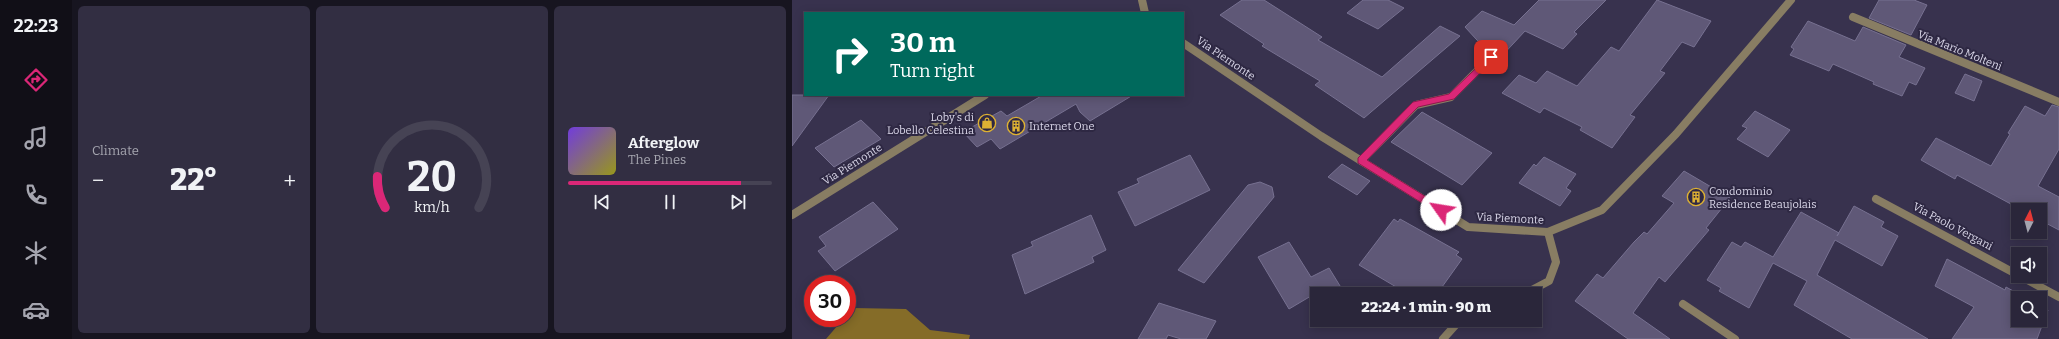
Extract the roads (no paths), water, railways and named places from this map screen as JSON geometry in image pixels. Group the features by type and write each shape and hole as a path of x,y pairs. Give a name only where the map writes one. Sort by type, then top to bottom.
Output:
{"street":[{"path":"1142,0 1145,12"},
{"name":"Via Piemonte","path":"1184,44 1361,160 1468,227 1548,232 1602,210 1676,134 1791,0"},
{"name":"Via Mario Molteni","path":"1854,17 2059,102"},
{"path":"1361,160 1416,104 1451,97 1491,57"},
{"name":"Via Piemonte","path":"792,215 983,96"},
{"name":"Via Paolo Vergani","path":"1876,199 2011,271"},
{"path":"1538,287 1549,281 1556,262 1548,232"},
{"name":"Via Paolo Vergani","path":"2034,283 2059,297"},
{"path":"1683,304 1735,339"},
{"path":"1443,339 1454,327"}],"place":[{"name":"Loby's di Lobello Celestina","path":"987,123"},
{"name":"Internet One","path":"1016,126"},
{"name":"Condominio Residence Beaujolais","path":"1696,197"}]}
